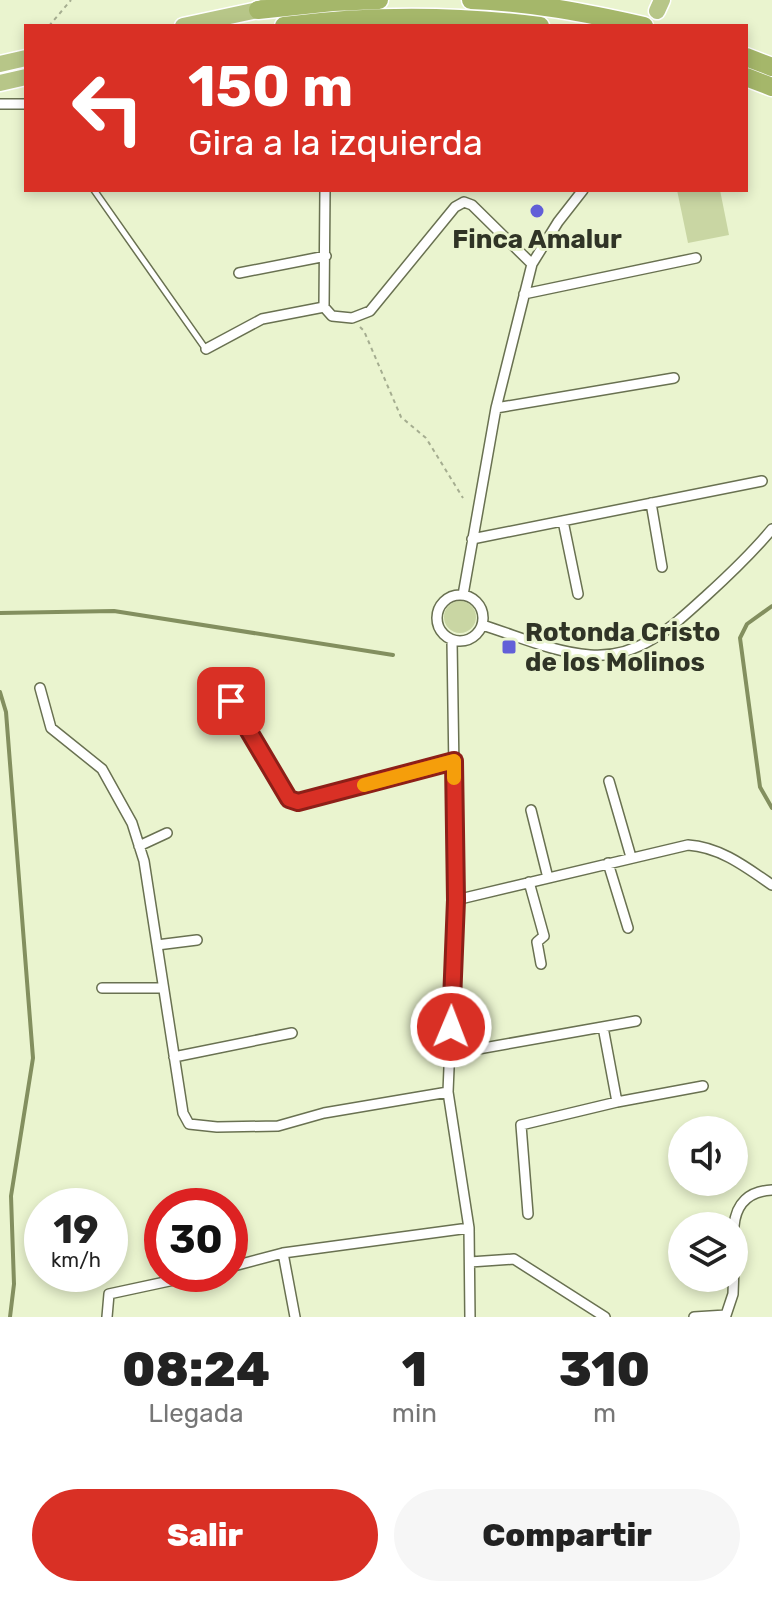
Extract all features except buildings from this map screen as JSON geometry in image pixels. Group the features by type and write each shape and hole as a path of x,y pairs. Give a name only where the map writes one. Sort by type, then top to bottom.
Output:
{"highway":[{"path":"258,10 282,0"},
{"path":"192,24 258,10 379,0"},
{"path":"471,0 578,11 635,24"},
{"path":"299,24 335,19 421,16 516,24"},
{"path":"0,64 24,58"},
{"path":"755,68 772,87"},
{"path":"0,84 24,79"}],"street":[{"path":"0,104 24,104"},
{"path":"325,192 324,307 332,316 352,318 370,311 455,207 464,202 472,205 532,264"},
{"path":"463,595 496,408 532,264 581,192"},
{"path":"239,273 326,256"},
{"path":"524,294 696,258"},
{"path":"206,349 262,319 324,307"},
{"path":"496,408 674,378"},
{"path":"472,539 762,481"},
{"path":"651,503 662,567"},
{"path":"563,521 578,594"},
{"path":"482,625 554,650 589,655 626,652 647,644 667,631 749,557 772,529"},
{"path":"463,595 477,602 483,617 482,625 474,637 460,642 452,641 445,637 437,624 438,609 448,598 463,595"},
{"path":"452,641 456,900 448,1092 469,1228 470,1317"},
{"path":"217,676 289,799 298,802 454,761"},
{"path":"40,688 51,728 102,769 132,823 144,861 183,1113 189,1124 278,1126 324,1113 448,1092"},
{"path":"609,781 631,857"},
{"path":"531,810 548,878"},
{"path":"139,846 167,833"},
{"path":"456,900 688,845 718,851 772,885"},
{"path":"608,863 628,928"},
{"path":"529,882 544,936 537,942 541,964"},
{"path":"157,945 197,940"},
{"path":"102,988 163,988"},
{"path":"450,1054 636,1021"},
{"path":"603,1027 617,1102"},
{"path":"174,1057 292,1033"},
{"path":"528,1214 521,1125 703,1086"},
{"path":"737,1212 748,1195 759,1190 772,1190"},
{"path":"248,1262 283,1253 469,1228"},
{"path":"283,1253 295,1317"},
{"path":"470,1262 514,1259 605,1317"},
{"path":"107,1317 109,1294 144,1286"},
{"path":"694,1317 727,1316 733,1292"}],"lane":[{"path":"95,192 206,349"}],"path":[{"path":"51,24 71,0"},
{"path":"352,318 364,331 401,417 426,438 463,498"}],"green space":[{"path":"677,192 720,192 729,235 688,243"},
{"path":"460,601 471,606 476,617 471,628 460,633 449,628 444,617 449,606"}],"waterway":[{"path":"772,606 747,624 740,638 760,787 772,808"},
{"path":"0,613 114,611 393,655"},
{"path":"0,692 6,712 33,1058 11,1196 14,1284 10,1317"}],"slow traffic":[{"path":"364,785 454,761 454,778"}],"place":[{"name":"Finca Amalur","path":"537,211"},
{"name":"Rotonda Cristo de los Molinos","path":"509,647"}],"route":[{"path":"231,701 289,799 298,802 454,761 456,900 451,1027"}]}
